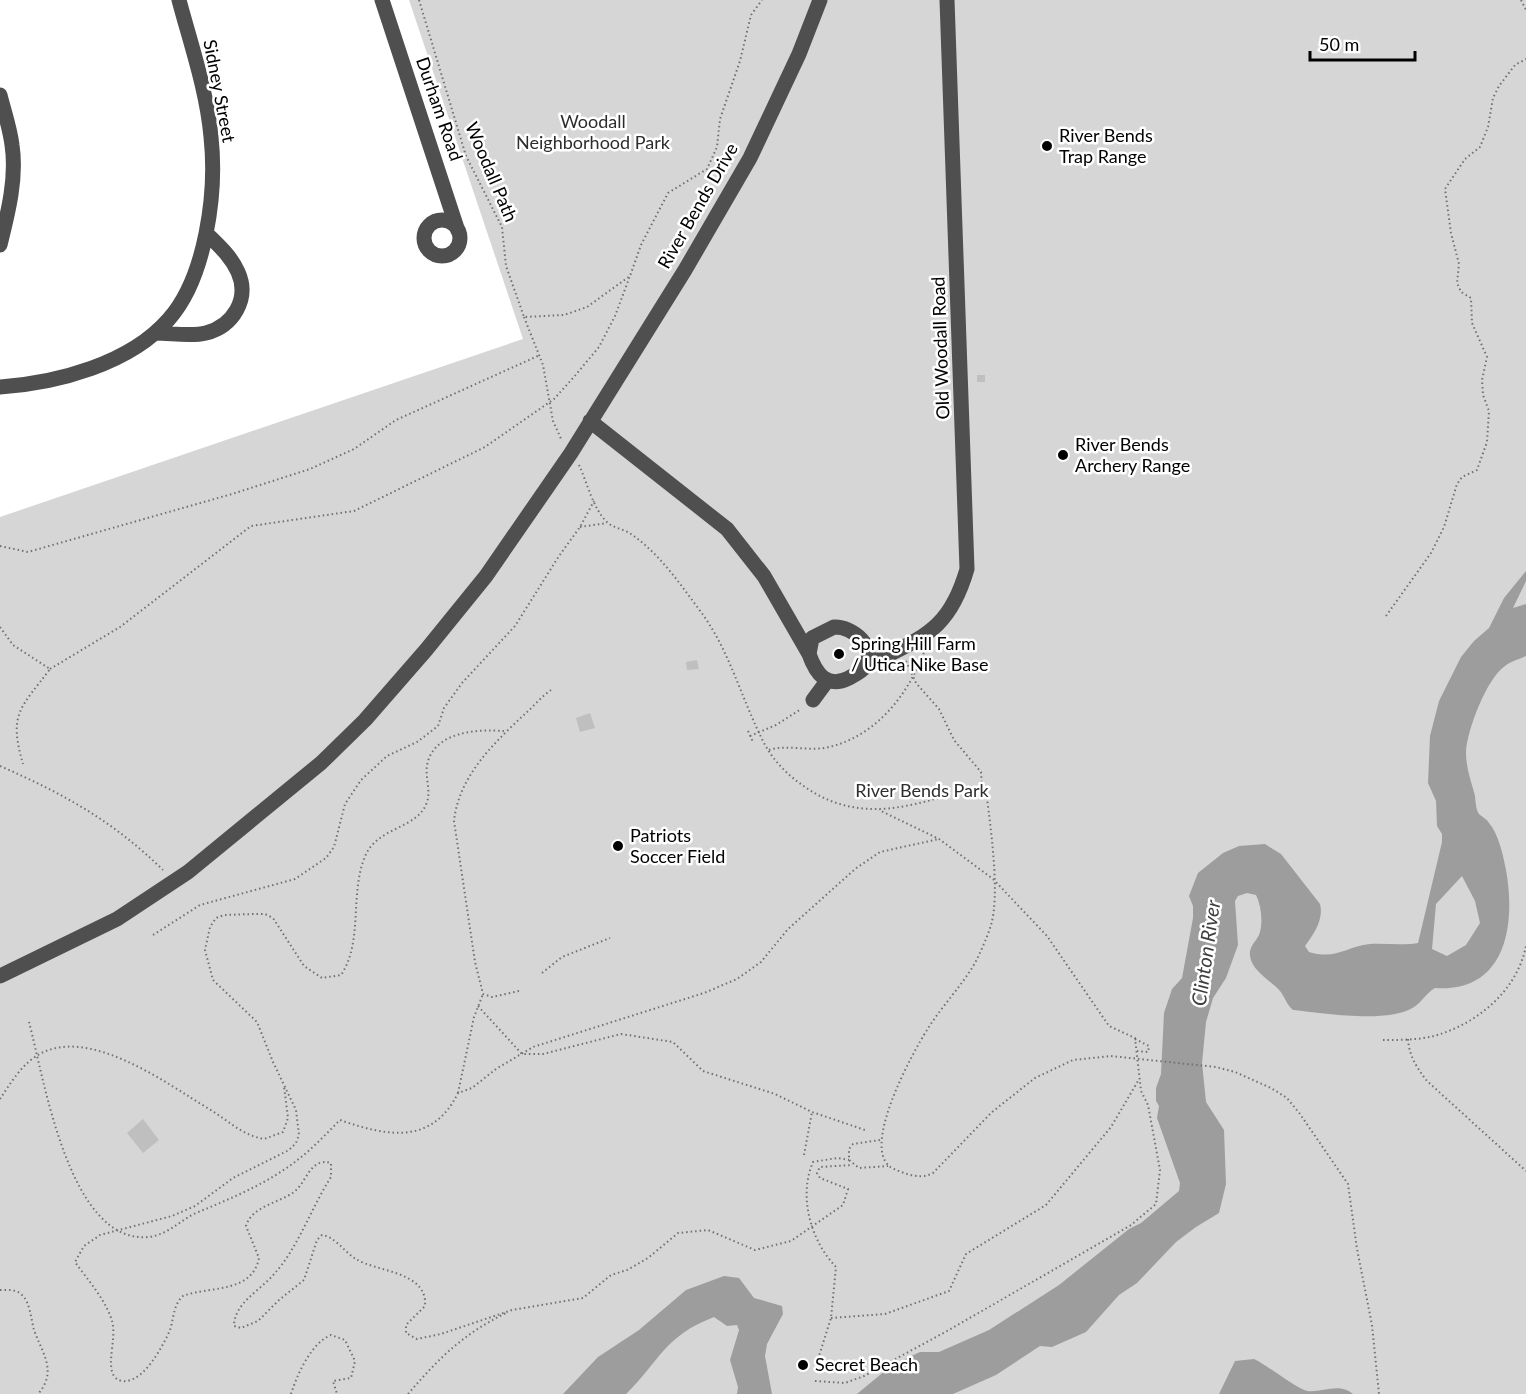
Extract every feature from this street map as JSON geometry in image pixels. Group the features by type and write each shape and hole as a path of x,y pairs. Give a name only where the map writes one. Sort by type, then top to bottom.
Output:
{"street":[{"name":"Sidney Street","path":"0,387 43,382 122,354 155,333 180,306 192,280 206,233 212,186 212,138 179,0"},
{"name":"Durham Road","path":"382,0 458,231"},
{"name":"River Bends Drive","path":"0,976 117,919 174,881 321,763 365,720 426,650 486,576 590,422 685,270 750,158 799,54 820,0"},
{"name":"Old Woodall Road","path":"826,681 844,680 927,635 944,620 960,594 969,554 947,0"},
{"path":"0,95 12,144 14,173 0,245"},
{"path":"430,225 446,220 458,231 460,237 456,248 441,255 426,246 424,235 430,225 448,204"},
{"path":"155,333 204,333 222,327 237,313 242,292 239,273 225,251 206,233"},
{"path":"590,422 727,529 764,576 816,669 826,681 813,700"},
{"path":"809,654 810,642 816,635 826,630 842,627 856,633 874,654 886,657"},
{"path":"798,636 816,635"},
{"path":"864,668 867,656 866,647"}],"path":[{"name":"Woodall Path","path":"419,0 466,156 502,227 506,266 540,355 553,421 563,443"},
{"path":"23,764 15,738 17,713 50,669 120,627 251,526 354,511 486,447 558,394 599,346 615,316 641,245 668,193 707,169 717,147 720,119 740,61 751,15 762,0"},
{"path":"1521,0 1526,10"},
{"path":"1386,616 1431,553 1444,527 1457,484 1462,477 1477,470 1486,442 1489,411 1483,395 1482,380 1487,357 1472,323 1471,298 1461,292 1456,283 1459,264 1451,233 1445,189 1465,159 1480,147 1488,127 1489,109 1499,86 1515,65 1526,59"},
{"path":"443,164 466,156"},
{"path":"524,317 564,315 587,307 630,276"},
{"path":"0,546 28,552 232,494 310,469 354,449 404,416 540,355"},
{"path":"579,464 594,501 607,523"},
{"path":"153,935 200,905 295,879 326,858 334,847 345,804 361,780 387,756 417,742 438,726 444,708 462,683 515,626 580,527 594,501"},
{"path":"580,527 607,523 630,532 672,573 710,625 769,750 784,770 817,795 848,808 879,810 925,802 982,787"},
{"path":"0,627 13,645 50,669"},
{"path":"769,750 829,747 856,735 888,714 914,679 927,645 927,635"},
{"path":"901,649 914,679 939,708 954,740 981,772 982,787 987,798 994,908 987,936 974,963 927,1028 895,1092 880,1140 882,1159 888,1166 907,1175 927,1176 933,1173 992,1112 1035,1078 1053,1067 1073,1060 1095,1056 1216,1067 1253,1079 1287,1098 1348,1184 1357,1249 1372,1325 1379,1394"},
{"path":"29,1022 55,1130 69,1162 98,1214 114,1230 132,1237 150,1237 172,1230 186,1218 256,1187 301,1158 340,1120 372,1131 406,1134 427,1128 453,1104 459,1093 478,1006 483,994 475,962 454,821 456,805 472,773 504,731 551,690"},
{"path":"750,736 792,716 813,700"},
{"path":"504,731 478,729 466,732 451,738 432,753 427,765 427,802 414,819 376,840 363,859 351,954 341,975 322,978 304,966 277,923 265,914 224,915 216,918 210,927 205,950 213,980 257,1022 296,1110 299,1135 296,1143 289,1150 239,1175 195,1206 172,1216 114,1230 91,1240 78,1253 75,1262 111,1319 115,1341 111,1365 114,1376 120,1381 138,1377 149,1364 170,1329 178,1300 183,1296 238,1284 254,1272 259,1258 246,1226 248,1219 256,1212 292,1193 316,1164 324,1161 331,1163 332,1177 289,1257 266,1284 240,1307 234,1315 234,1326 241,1328 258,1320 304,1280 317,1240 322,1235 330,1236 358,1261 398,1273 416,1285 425,1299 425,1306 406,1325 406,1333 417,1339 441,1334 512,1310 583,1298 610,1275 627,1270 648,1258 678,1233 708,1230 755,1250 791,1241 843,1205 848,1197 848,1189 820,1178 817,1173 820,1167 888,1166"},
{"path":"748,731 753,742"},
{"path":"0,766 44,785 102,817 148,855 174,881"},
{"path":"879,810 939,839 993,879 1047,936 1109,1026 1127,1032 1149,1046 1148,1052 1137,1051"},
{"path":"459,1093 472,1088 533,1047 704,993 736,979 761,962 788,929 855,869 880,852 939,839"},
{"path":"542,974 562,957 610,938"},
{"path":"1383,1040 1433,1036 1452,1029 1490,1006 1506,991 1518,971 1526,946"},
{"path":"483,994 492,997 519,991"},
{"path":"478,1006 522,1054 543,1054 621,1034 673,1042 703,1071 776,1094 812,1112 865,1130"},
{"path":"815,1381 845,1383 864,1376 1131,1225 1156,1204 1160,1170 1148,1105 1139,1080 1136,1039"},
{"path":"1408,1039 1409,1050 1416,1066 1427,1081 1526,1171"},
{"path":"0,1099 26,1064 38,1055 65,1047 103,1050 211,1110 236,1129 264,1139 283,1132 288,1118 284,1083"},
{"path":"831,1318 885,1314 949,1291 966,1254 1046,1205 1111,1127 1139,1080"},
{"path":"804,1155 812,1112"},
{"path":"852,1165 849,1160 849,1149 852,1144 880,1140"},
{"path":"818,1359 831,1318 836,1267 822,1252 810,1227 809,1172 813,1162 837,1158 849,1160"},
{"path":"0,1290 16,1291 25,1297 35,1333 47,1357 48,1374 38,1394"},
{"path":"408,1394 440,1357 461,1338 512,1310"},
{"path":"291,1394 310,1354 319,1343 331,1335 345,1340 355,1361 351,1378 333,1381 337,1394"}],"green space":[{"name":"River Bends Park","path":"409,0 1526,0 1526,1394 0,1394 0,517 523,339"}],"water":[{"name":"Clinton River","path":"1526,571 1526,581 1513,608 1526,604 1526,656 1505,666 1491,681 1474,718 1466,752 1467,768 1477,809 1498,839 1509,891 1507,933 1501,952 1491,967 1477,979 1459,987 1435,988 1417,1005 1403,1012 1355,1016 1293,1010 1280,991 1258,971 1251,961 1250,950 1259,935 1261,926 1261,910 1256,895 1247,893 1238,896 1235,901 1238,945 1226,978 1213,998 1206,1022 1202,1063 1206,1102 1224,1130 1226,1184 1219,1213 1176,1242 1137,1283 1119,1295 1086,1332 1052,1347 1040,1346 996,1375 953,1394 857,1394 892,1365 920,1352 939,1352 989,1330 1059,1285 1179,1191 1180,1183 1157,1118 1159,1106 1156,1101 1156,1088 1161,1074 1164,1013 1172,989 1182,978 1193,918 1193,906 1189,896 1198,873 1223,853 1239,846 1265,844 1281,854 1320,904 1319,921 1305,946 1309,952 1326,955 1370,944 1418,943 1442,842 1442,834 1437,826 1436,801 1428,783 1430,736 1439,701 1461,657 1489,628 1504,598","holes":["1462,876 1475,901 1480,923 1466,945 1447,956 1432,949 1436,904"]},
{"path":"724,1276 739,1278 754,1298 782,1306 783,1314 767,1344 765,1356 772,1394 737,1394 738,1387 730,1360 739,1330 737,1325 727,1326 714,1317 697,1324 673,1341 626,1394 563,1394 598,1357 639,1330 686,1290"},
{"path":"1254,1359 1307,1391 1336,1388 1353,1394 1219,1394 1235,1361"}],"building":[{"path":"977,375 985,375 985,382 977,382"},
{"path":"697,660 699,669 687,670 686,662"},
{"path":"590,713 595,728 580,732 576,718"},
{"path":"143,1119 159,1140 143,1153 127,1133"}],"place":[{"name":"River Bends Trap Range","path":"1047,146"},
{"name":"River Bends Archery Range","path":"1063,455"},
{"name":"Spring Hill Farm / Utica Nike Base","path":"839,654"},
{"name":"Patriots Soccer Field","path":"618,846"},
{"name":"Secret Beach","path":"803,1365"}],"park label":[{"name":"Woodall Neighborhood Park","path":"593,132"}]}
